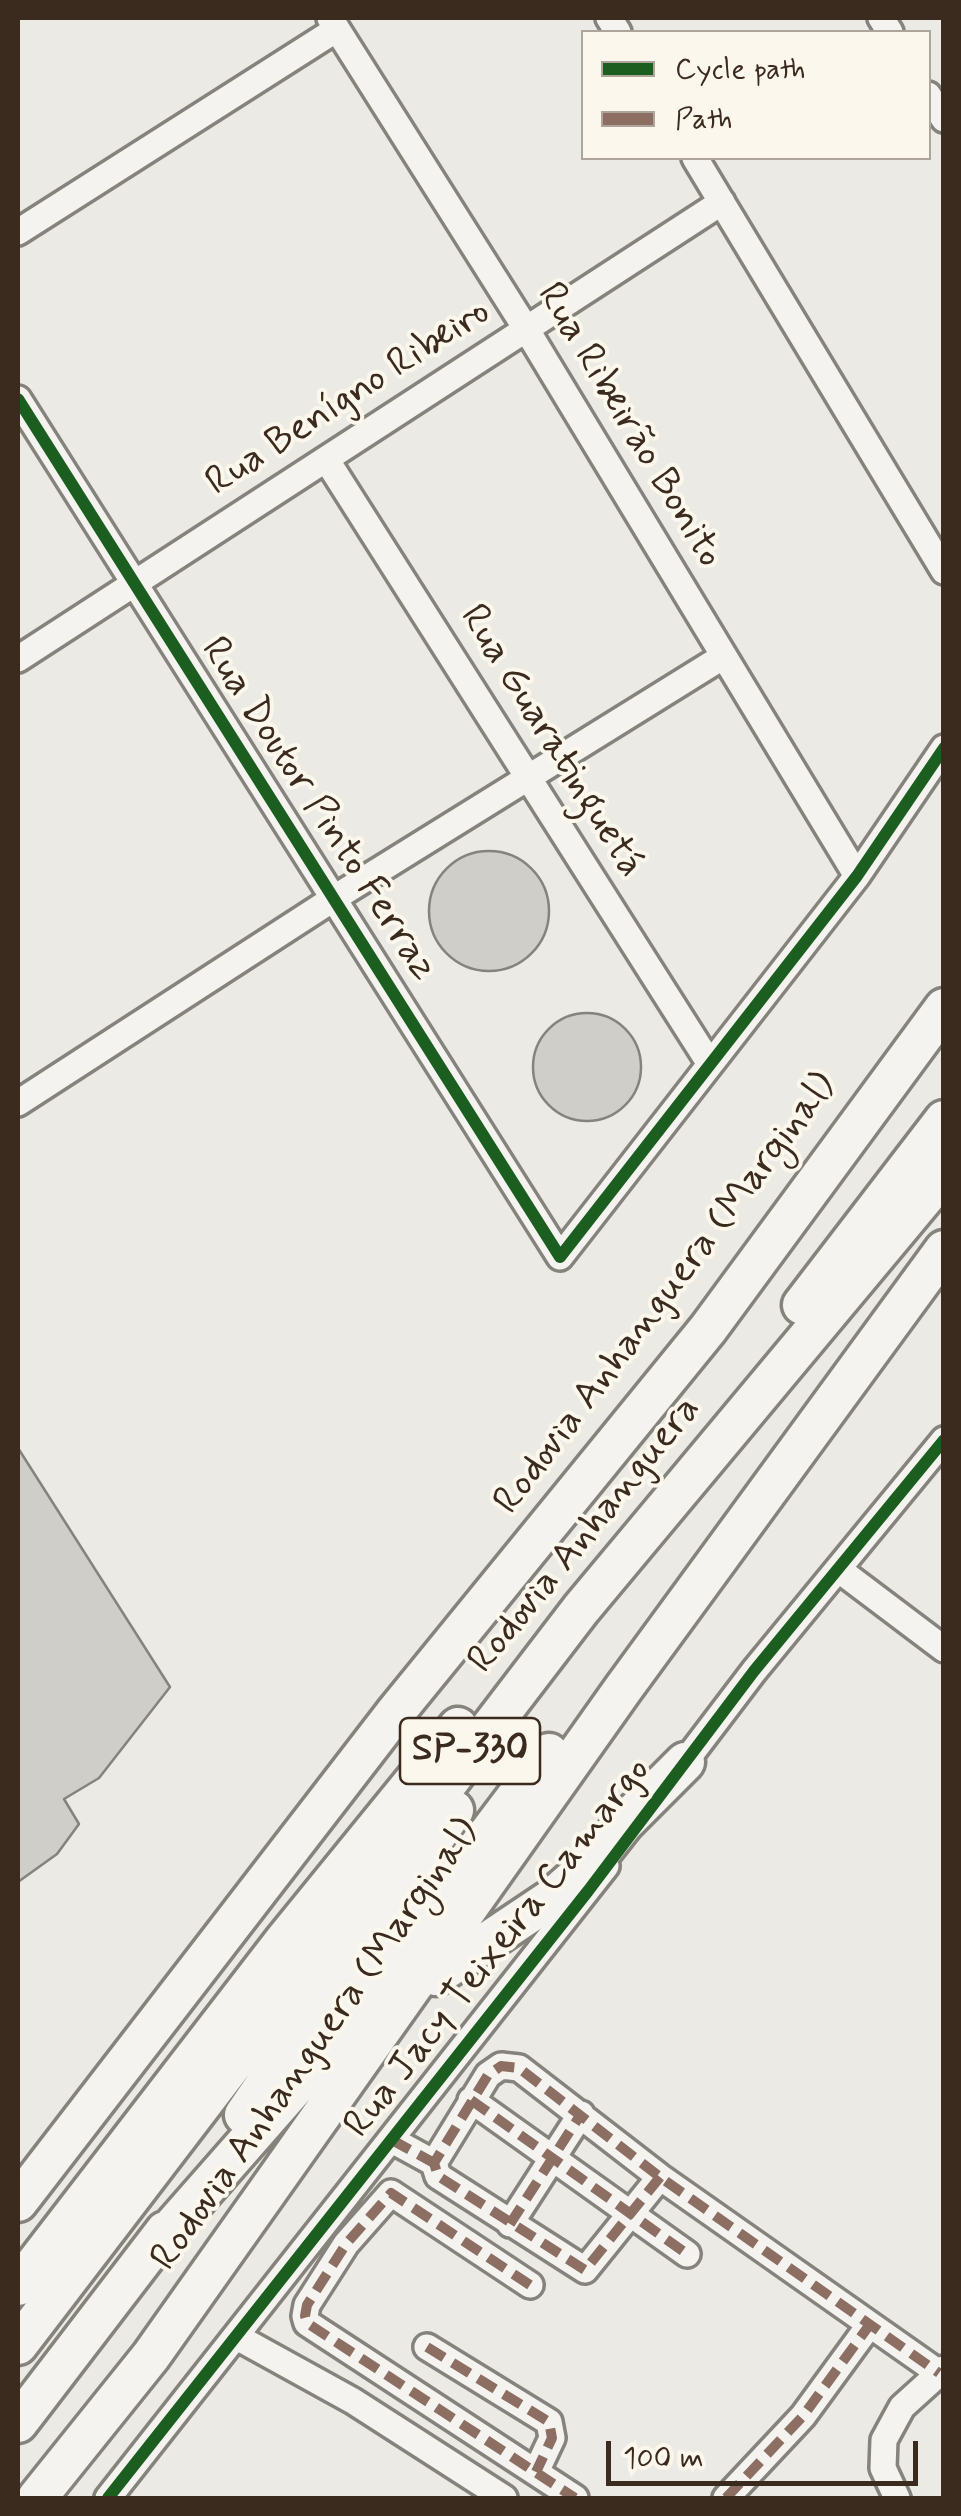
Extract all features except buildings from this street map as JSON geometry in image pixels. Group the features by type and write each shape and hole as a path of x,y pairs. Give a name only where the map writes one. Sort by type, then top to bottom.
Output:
{"highway":[{"name":"Rodovia Anhanguera (Marginal)","path":"18,2202 394,1712 771,1246 944,1008"},
{"path":"771,1246 944,1044"},
{"name":"Rodovia Anhanguera","path":"18,2286 282,1942 819,1284 944,1120"},
{"name":"Rodovia Anhanguera","path":"18,2345 581,1609 944,1174"},
{"name":"Rodovia Anhanguera (Marginal)","path":"36,2498 152,2356 624,1689 944,1250"},
{"path":"151,2251 309,2072 472,1858 721,1514 852,1374"},
{"path":"18,2423 151,2251 445,1824 581,1609"},
{"path":"398,2013 444,1968 565,1886 685,1762"}],"street":[{"path":"18,232 334,23"},
{"name":"Rua Ribeirão Bonito","path":"334,23 526,327 857,876"},
{"path":"696,160 944,571"},
{"name":"Rua Benígno Ribeiro","path":"18,659 722,202"},
{"name":"Rua Doutor Pinto Ferraz","path":"18,399 560,1257 710,1064"},
{"name":"Rua Guaratinguetá","path":"326,459 710,1064"},
{"path":"18,1103 526,776 724,656"},
{"path":"710,1064 857,876 944,748"},
{"name":"Rua Jacy Teixeira Camargo","path":"108,2498 685,1762 944,1440"},
{"path":"838,1569 944,1649"},
{"path":"434,2163 488,2075 501,2066 510,2066 868,2326 941,2371 902,2407 884,2440 884,2468 896,2498"},
{"path":"471,2100 631,2218 688,2254"},
{"path":"510,2224 581,2114"},
{"path":"392,2140 434,2163 438,2176 585,2270 631,2218 660,2177"},
{"path":"363,2176 530,2286"},
{"path":"392,2193 346,2244 307,2304 307,2322 575,2498"},
{"path":"726,2498 802,2416 868,2326"},
{"path":"236,2336 353,2401 504,2498"},
{"path":"427,2347 549,2422 552,2438 536,2472"}],"marked path":[{"path":"660,2177 585,2270 438,2176 434,2163 488,2075 501,2066 519,2068 660,2177 939,2373"},
{"path":"471,2100 687,2254"},
{"path":"510,2224 581,2114"},
{"path":"392,2140 434,2163"},
{"path":"530,2285 391,2193 346,2244 307,2305 305,2316 307,2323 575,2498"},
{"path":"726,2498 803,2416 868,2327"},
{"path":"427,2347 549,2422 552,2438 536,2472"}],"cycle path":[{"path":"18,399 560,1257 857,876 944,748"},
{"path":"108,2498 588,1891 754,1671 944,1440"}]}
